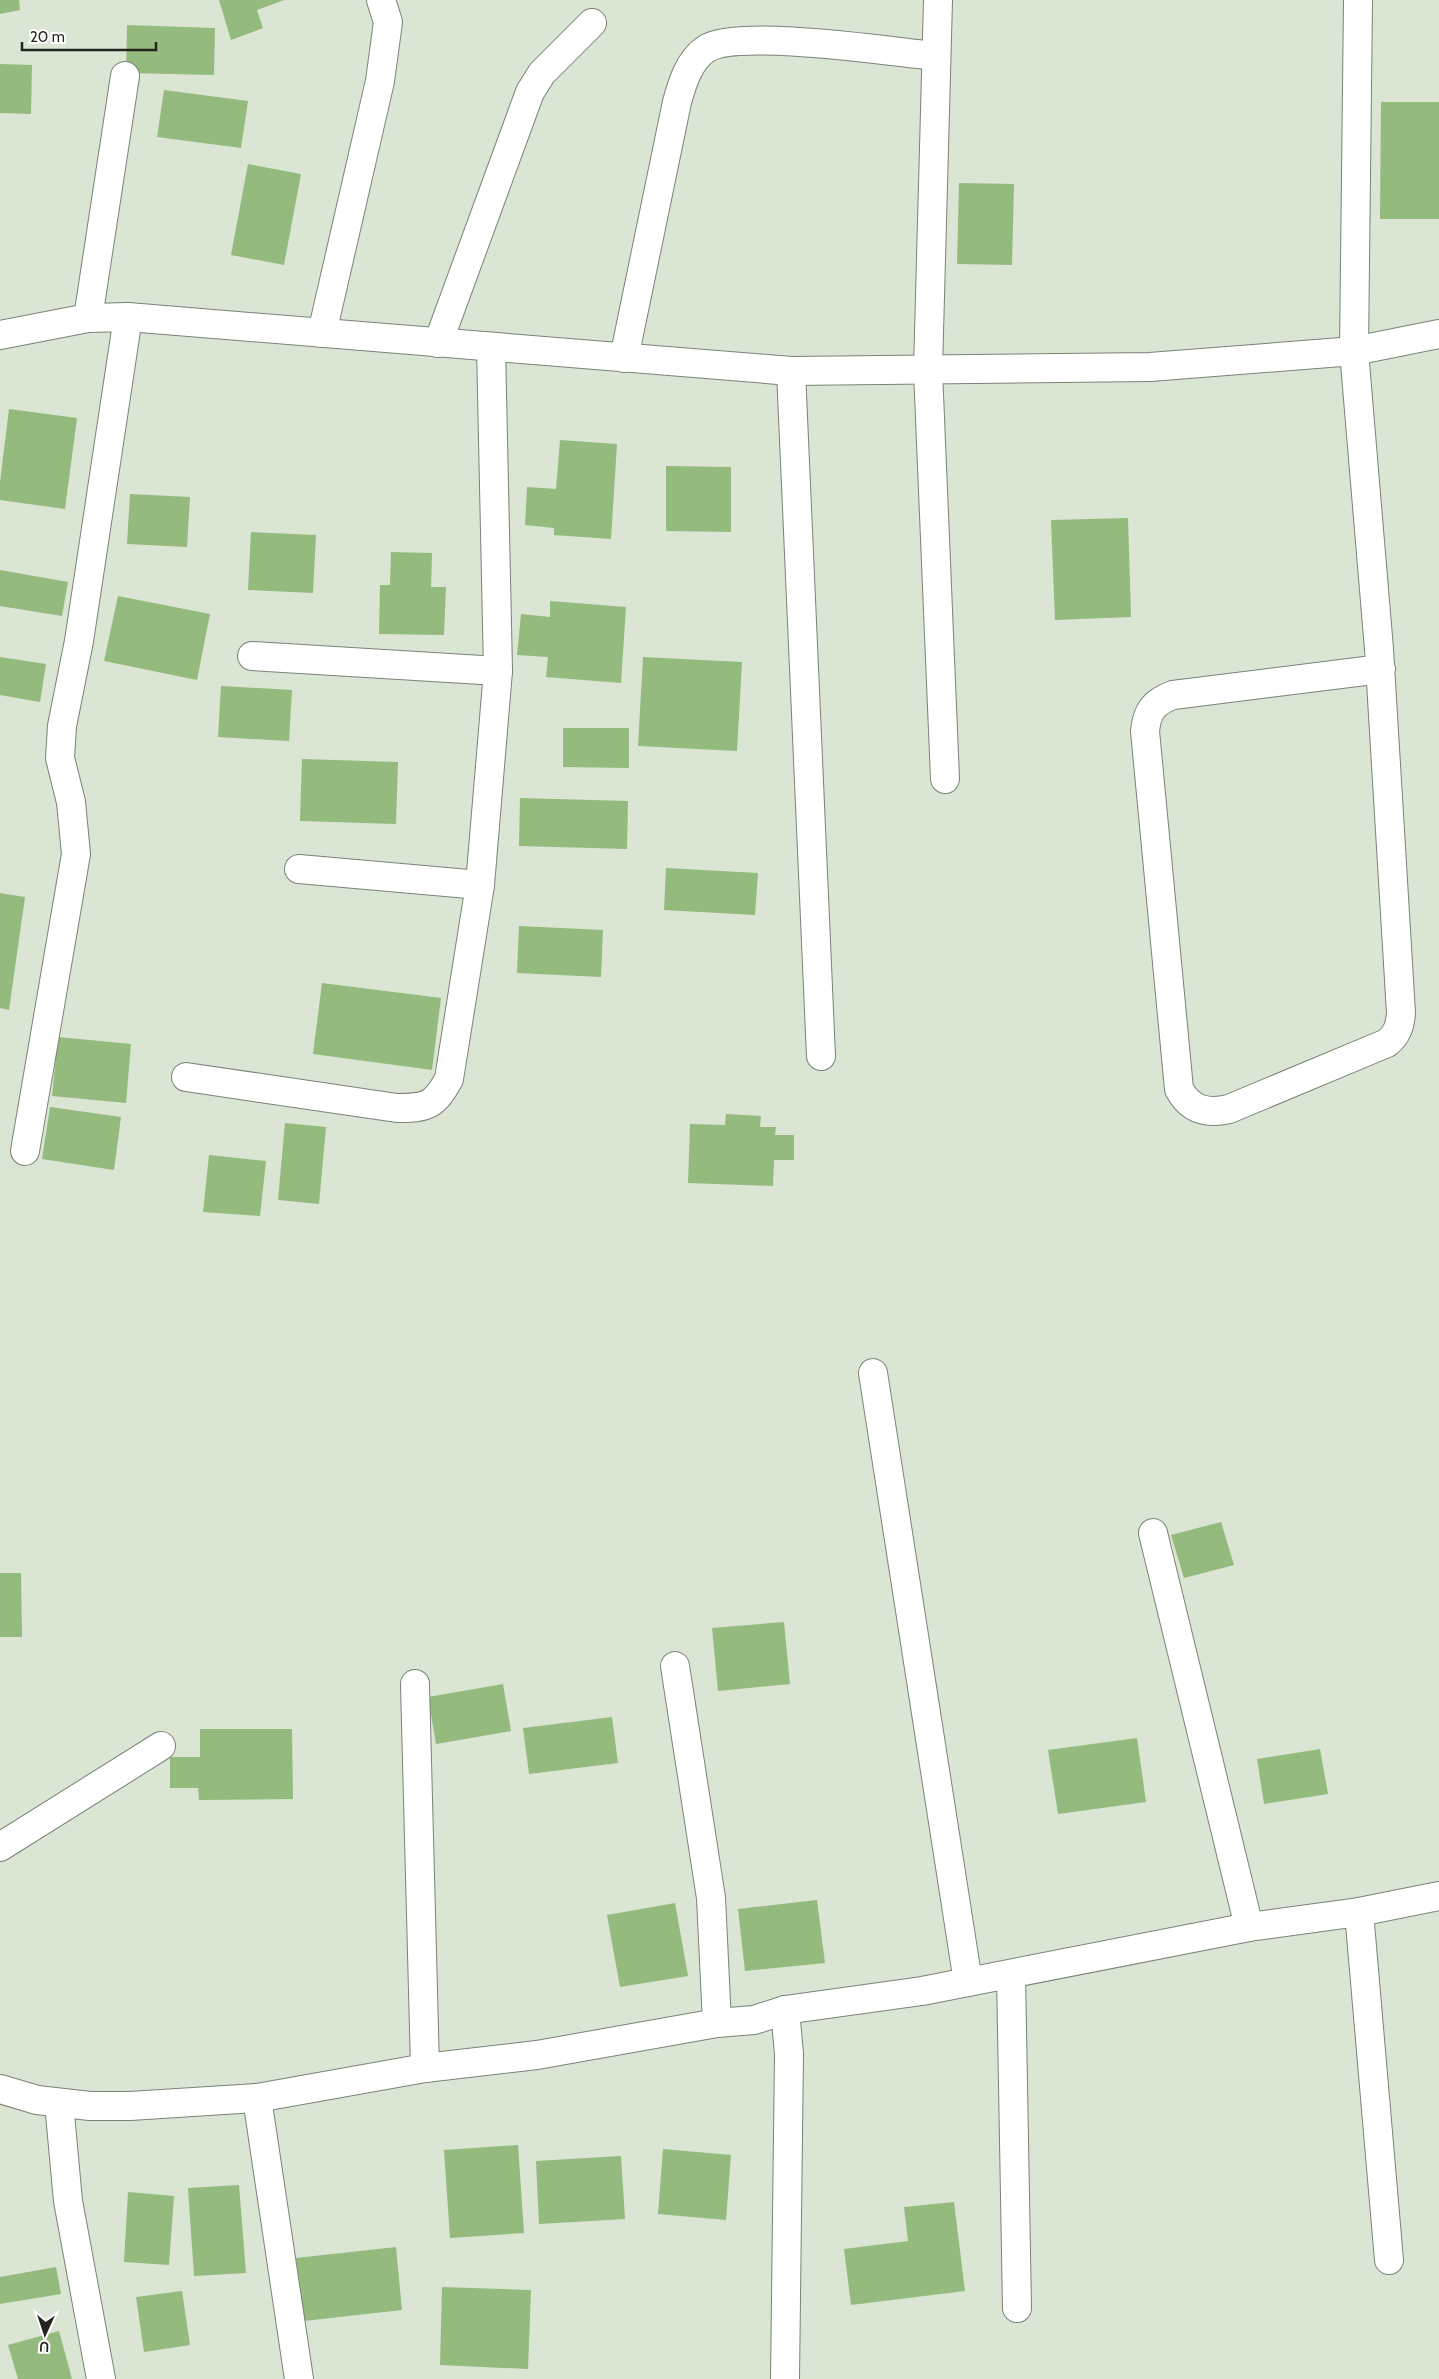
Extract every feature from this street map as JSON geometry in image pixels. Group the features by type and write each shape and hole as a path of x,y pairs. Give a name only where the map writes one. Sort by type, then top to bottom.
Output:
{"street":[{"path":"322,333 380,81 388,22 381,0"},
{"path":"938,0 928,370 945,779"},
{"path":"1358,0 1354,351 1380,669 1401,1013 1397,1032 1387,1043 1229,1109 1218,1112 1199,1110 1189,1103 1180,1089 1146,732 1148,715 1159,700 1173,695 1380,669"},
{"path":"438,343 530,92 542,73 592,22"},
{"path":"624,358 677,102 683,81 693,63 706,48 730,42 782,41 936,56"},
{"path":"88,318 126,76"},
{"path":"25,1151 76,854 72,810 60,758 62,726 79,641 128,317"},
{"path":"0,335 88,318 128,317 791,371 1150,367 1354,351 1439,334"},
{"path":"186,1076 397,1108 421,1108 439,1097 449,1079 480,885 498,671 491,347"},
{"path":"791,371 821,1056"},
{"path":"252,656 498,671"},
{"path":"299,869 480,885"},
{"path":"873,1374 968,1982"},
{"path":"1152,1533 1249,1928"},
{"path":"675,1666 711,1898 717,2023"},
{"path":"415,1684 424,2068"},
{"path":"0,1847 161,1746"},
{"path":"0,2089 37,2100 90,2106 130,2106 256,2098 424,2068 537,2055 717,2023 754,2020 785,2010 968,1982 1249,1928 1358,1912 1439,1896"},
{"path":"1358,1912 1389,2260"},
{"path":"1011,1974 1018,2308"},
{"path":"785,2010 789,2054 785,2379"},
{"path":"256,2098 300,2379"},
{"path":"59,2103 68,2201 101,2379"}],"building":[{"path":"0,0 19,0 20,10 0,14"},
{"path":"219,0 284,0 257,10 263,28 231,40"},
{"path":"127,25 215,28 214,75 126,73"},
{"path":"0,64 32,65 31,114 0,113"},
{"path":"164,90 248,101 241,148 157,137"},
{"path":"1381,102 1439,102 1439,219 1380,219"},
{"path":"248,164 301,174 284,265 231,255"},
{"path":"959,183 1014,184 1012,265 957,264"},
{"path":"9,409 77,418 65,509 0,500 0,482"},
{"path":"560,440 617,444 611,539 554,535 554,528 525,525 527,487 556,489"},
{"path":"666,466 731,467 731,532 666,531"},
{"path":"130,494 190,497 187,547 127,544"},
{"path":"1128,518 1131,617 1055,620 1051,520"},
{"path":"251,532 316,535 313,593 248,590"},
{"path":"391,552 432,553 431,587 446,587 444,635 379,634 380,585 390,585"},
{"path":"0,570 68,582 62,616 0,606"},
{"path":"118,596 210,614 197,680 104,661"},
{"path":"550,601 626,607 621,683 546,677 548,657 517,655 521,614 550,617"},
{"path":"0,657 46,664 40,702 0,695"},
{"path":"643,657 742,662 737,751 638,746"},
{"path":"221,686 292,690 289,741 218,737"},
{"path":"563,728 629,728 629,768 563,767"},
{"path":"302,759 398,762 396,824 300,821"},
{"path":"520,798 628,801 627,849 519,846"},
{"path":"666,868 758,873 755,915 664,910"},
{"path":"0,893 25,897 9,1010 0,1008"},
{"path":"519,926 603,930 601,977 517,973"},
{"path":"322,983 441,998 432,1070 313,1054"},
{"path":"58,1037 131,1044 126,1103 52,1096"},
{"path":"50,1107 121,1117 114,1170 42,1159"},
{"path":"726,1114 761,1116 760,1127 776,1127 775,1135 794,1135 794,1160 774,1160 773,1186 688,1183 690,1124 725,1125"},
{"path":"285,1123 326,1127 319,1204 278,1200"},
{"path":"209,1155 266,1161 260,1216 203,1212"},
{"path":"1221,1522 1234,1565 1184,1578 1171,1535"},
{"path":"0,1573 21,1573 22,1637 0,1637"},
{"path":"784,1622 790,1684 718,1691 712,1628"},
{"path":"503,1684 511,1731 436,1744 428,1697"},
{"path":"612,1717 618,1763 529,1774 523,1728"},
{"path":"200,1729 292,1729 293,1799 199,1800 198,1788 170,1788 170,1757 200,1757"},
{"path":"1137,1738 1146,1802 1058,1814 1048,1750"},
{"path":"1320,1749 1328,1794 1264,1804 1257,1759"},
{"path":"817,1900 825,1963 745,1971 738,1909"},
{"path":"675,1903 688,1976 620,1987 607,1915"},
{"path":"518,2145 524,2233 450,2238 444,2150"},
{"path":"663,2149 731,2155 726,2220 658,2214"},
{"path":"621,2156 625,2219 539,2224 536,2161"},
{"path":"239,2185 246,2273 194,2276 188,2188"},
{"path":"128,2192 174,2196 169,2265 124,2262"},
{"path":"954,2202 965,2291 851,2305 844,2249 908,2241 904,2207"},
{"path":"396,2247 402,2310 304,2321 296,2258"},
{"path":"56,2267 61,2294 0,2304 0,2277"},
{"path":"442,2287 531,2290 528,2369 440,2365"},
{"path":"182,2291 190,2345 144,2352 136,2297"},
{"path":"59,2331 72,2379 18,2379 8,2345"}]}
